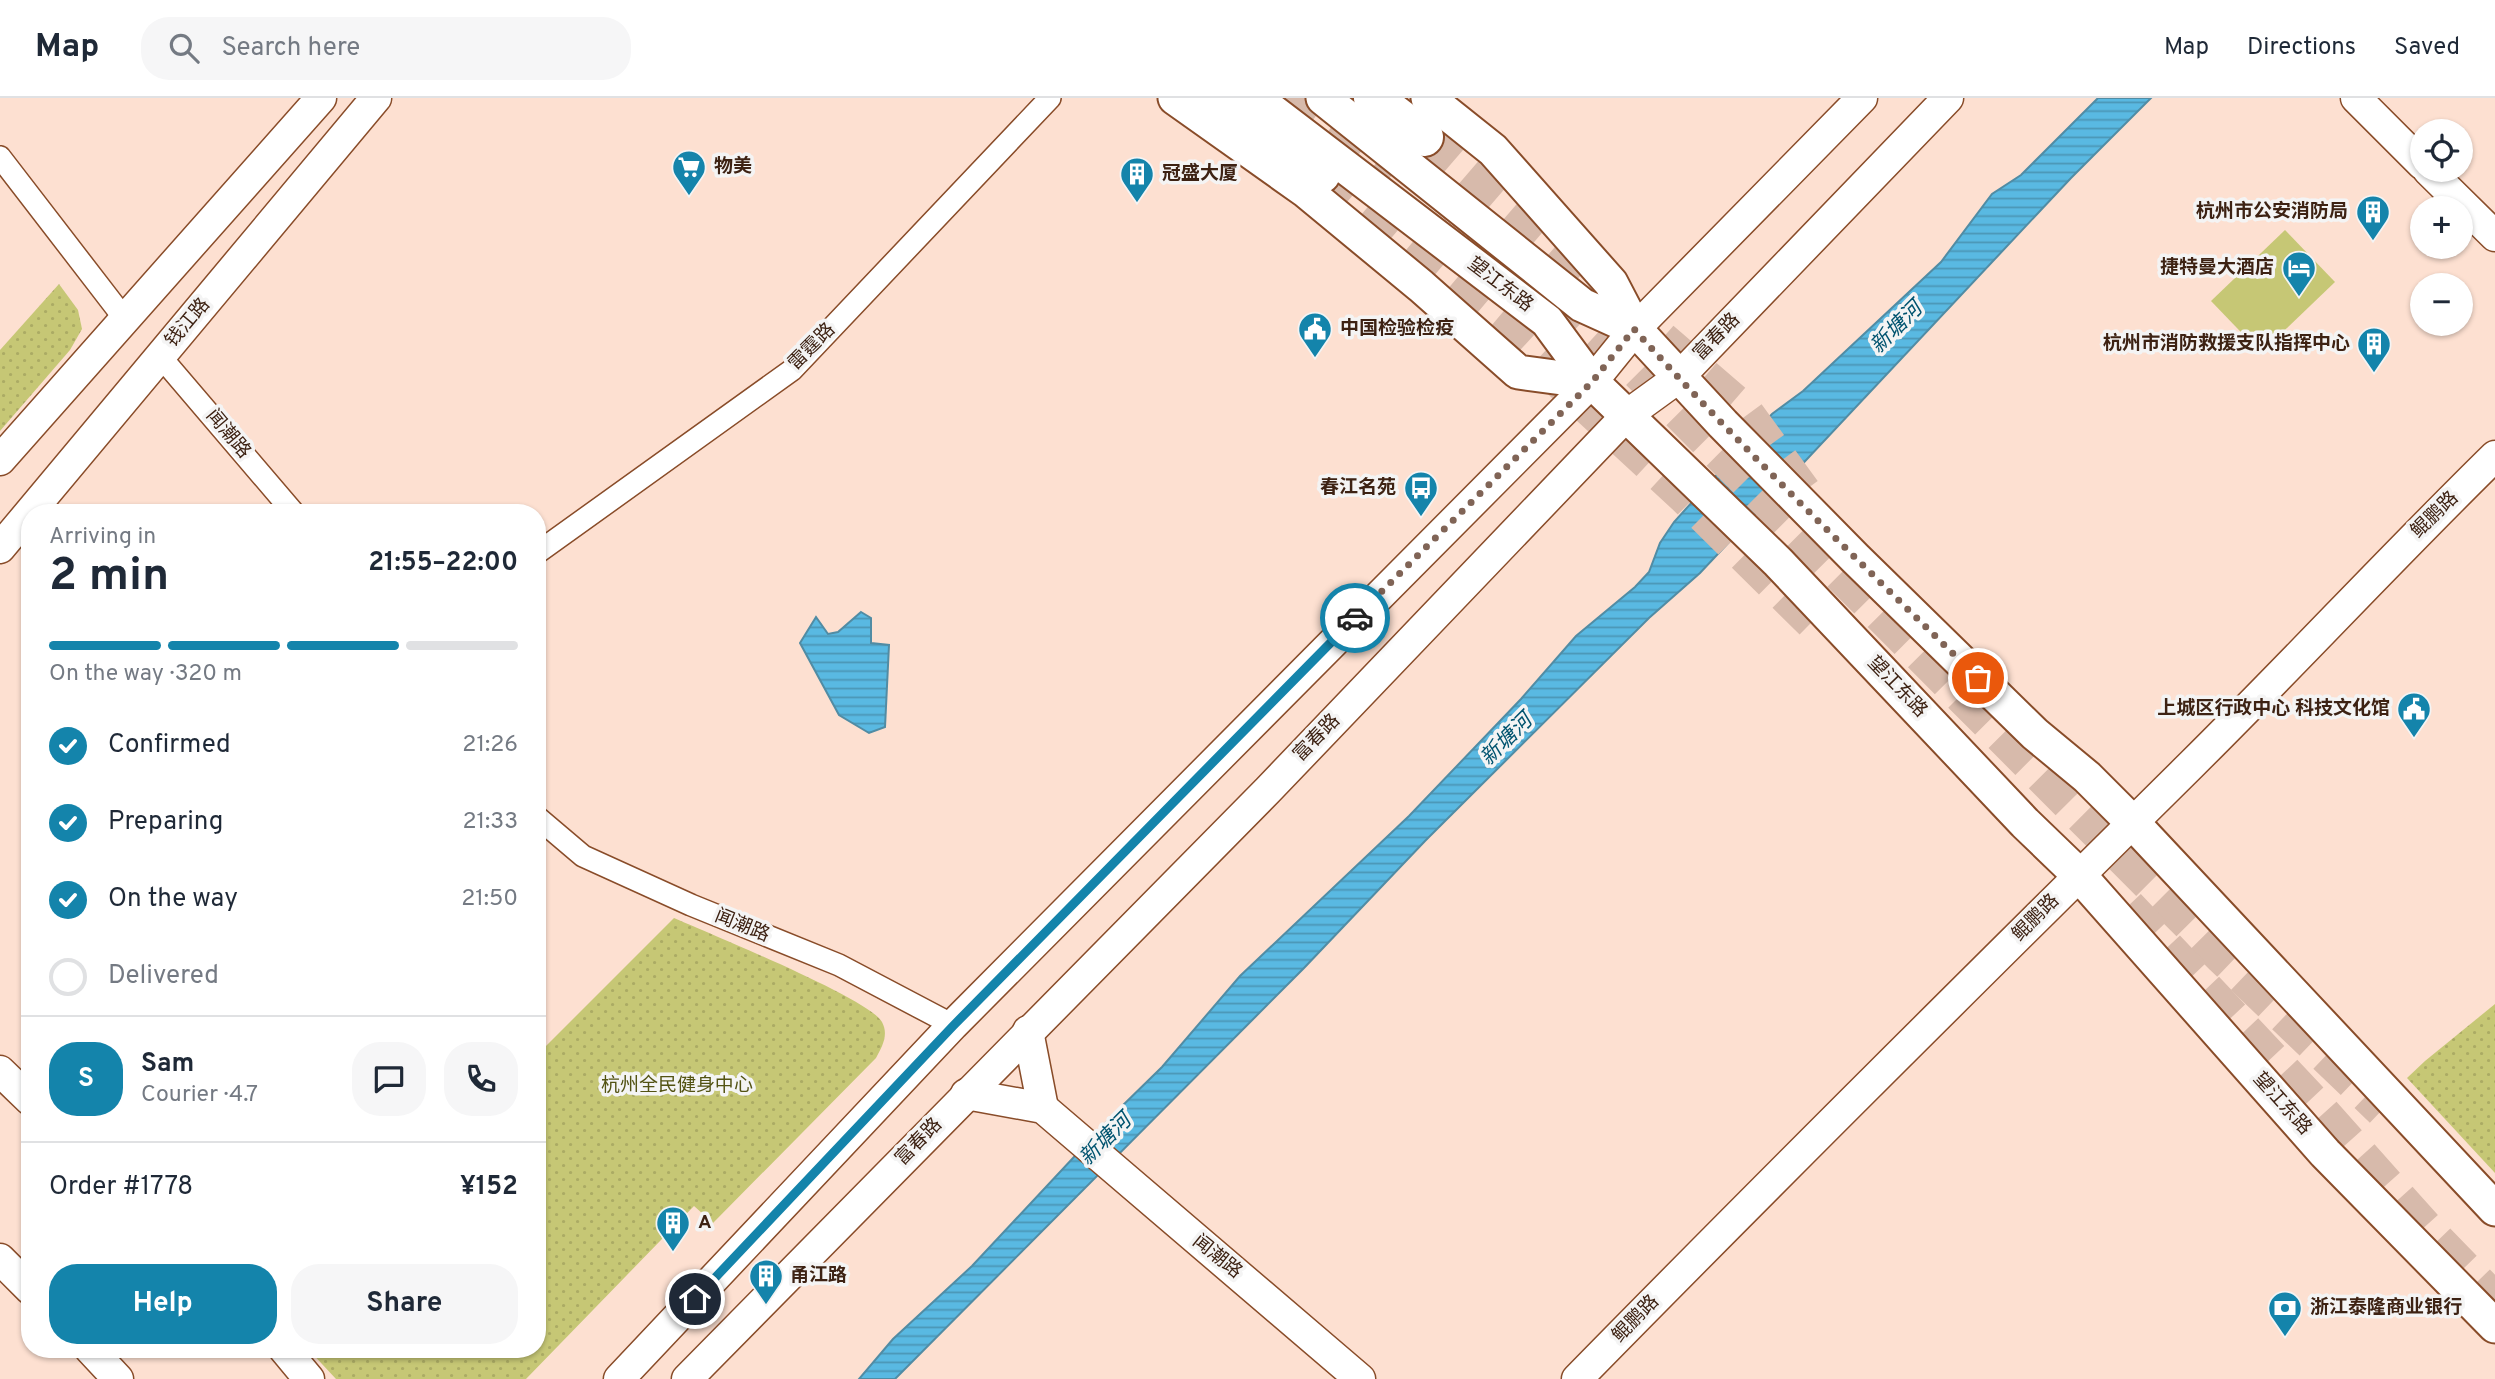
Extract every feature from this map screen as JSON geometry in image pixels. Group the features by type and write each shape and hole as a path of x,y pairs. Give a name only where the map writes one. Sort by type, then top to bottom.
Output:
{"highway":[{"path":"1222,98 1321,174"},
{"path":"1373,98 1424,137"}],"main road":[{"path":"1175,98 1306,191 1421,286 1518,372 1592,382"},
{"name":"望江东路","path":"1255,98 1547,321 1592,382 1776,560 2079,876 2325,1153 2495,1326"},
{"name":"望江东路","path":"1323,98 1582,305 1634,329"},
{"path":"1428,98 1502,160 1611,283 1634,329 1678,378 1808,511 2035,734 2087,777 2132,822 2495,1209"}],"street":[{"path":"0,460 321,98"},
{"name":"钱江路","path":"37,504 376,98"},
{"name":"雷霆路","path":"546,547 792,370 1050,98"},
{"path":"619,1379 953,1026 1592,382 1634,329 1862,98"},
{"name":"富春路","path":"687,1379 1268,790 1627,415 1678,378 1948,98"},
{"path":"2356,98 2410,152"},
{"path":"0,157 124,318"},
{"path":"2440,182 2495,236"},
{"name":"闻潮路","path":"160,356 286,504"},
{"name":"鲲鹏路","path":"1577,1379 1760,1192 2193,763 2495,456"},
{"name":"钱江路","path":"0,548 21,523"},
{"name":"闻潮路","path":"546,825 583,856 691,905 839,965 953,1026"},
{"path":"1028,1031 1042,1108"},
{"path":"0,1071 21,1091"},
{"name":"闻潮路","path":"966,1094 1042,1108 1360,1379"},
{"path":"0,1259 21,1280"},
{"path":"98,1358 118,1379"},
{"path":"292,1358 309,1379"}],"green space":[{"path":"2285,230 2335,282 2261,353 2211,301"},
{"path":"59,284 78,310 82,329 70,350 0,431 0,350"},
{"name":"杭州全民健身中心","path":"674,918 752,951 849,998 882,1022 885,1032 876,1058 713,1223 694,1206 526,1379 336,1379 316,1358 546,1358 546,1046"},
{"path":"2495,1004 2495,1173 2407,1078"}],"water":[{"name":"新塘河","path":"2098,98 2151,98 2071,178 1700,573 1649,618 1425,841 1304,968 895,1379 859,1379 893,1339 972,1266 1116,1112 1162,1067 1240,976 1409,816 1521,699 1576,636 1635,587 1649,572 1660,543 1674,522 1772,414 1803,391 1941,262 1992,194 2021,175"},
{"path":"861,612 871,618 871,643 889,645 885,727 869,733 839,715 800,643 816,617 828,634 838,632"}],"tunnel":[{"path":"1282,98 1334,136 1386,182"},
{"path":"1424,137 1610,297"},
{"path":"1321,174 1512,335 1685,495 1818,626"},
{"path":"1556,294 1630,362 2223,956 2383,1109"},
{"path":"1661,340 1743,411 1803,493"},
{"path":"2127,907 2495,1302"}],"way so far":[{"path":"1355,618 1592,382 1634,329 1791,494 1978,678"}],"place":[{"name":"物美","path":"689,197"},
{"name":"冠盛大厦","path":"1137,204"},
{"name":"杭州市公安消防局","path":"2373,242"},
{"name":"捷特曼大酒店","path":"2299,298"},
{"name":"中国检验检疫","path":"1315,359"},
{"name":"杭州市消防救援支队指挥中心","path":"2374,374"},
{"name":"春江名苑","path":"1421,518"},
{"name":"上城区行政中心 科技文化馆","path":"2414,739"},
{"name":"A","path":"673,1253"},
{"name":"甬江路","path":"766,1306"},
{"name":"浙江泰隆商业银行","path":"2285,1338"}],"route":[{"path":"695,1299 953,1026 1355,618"}]}
